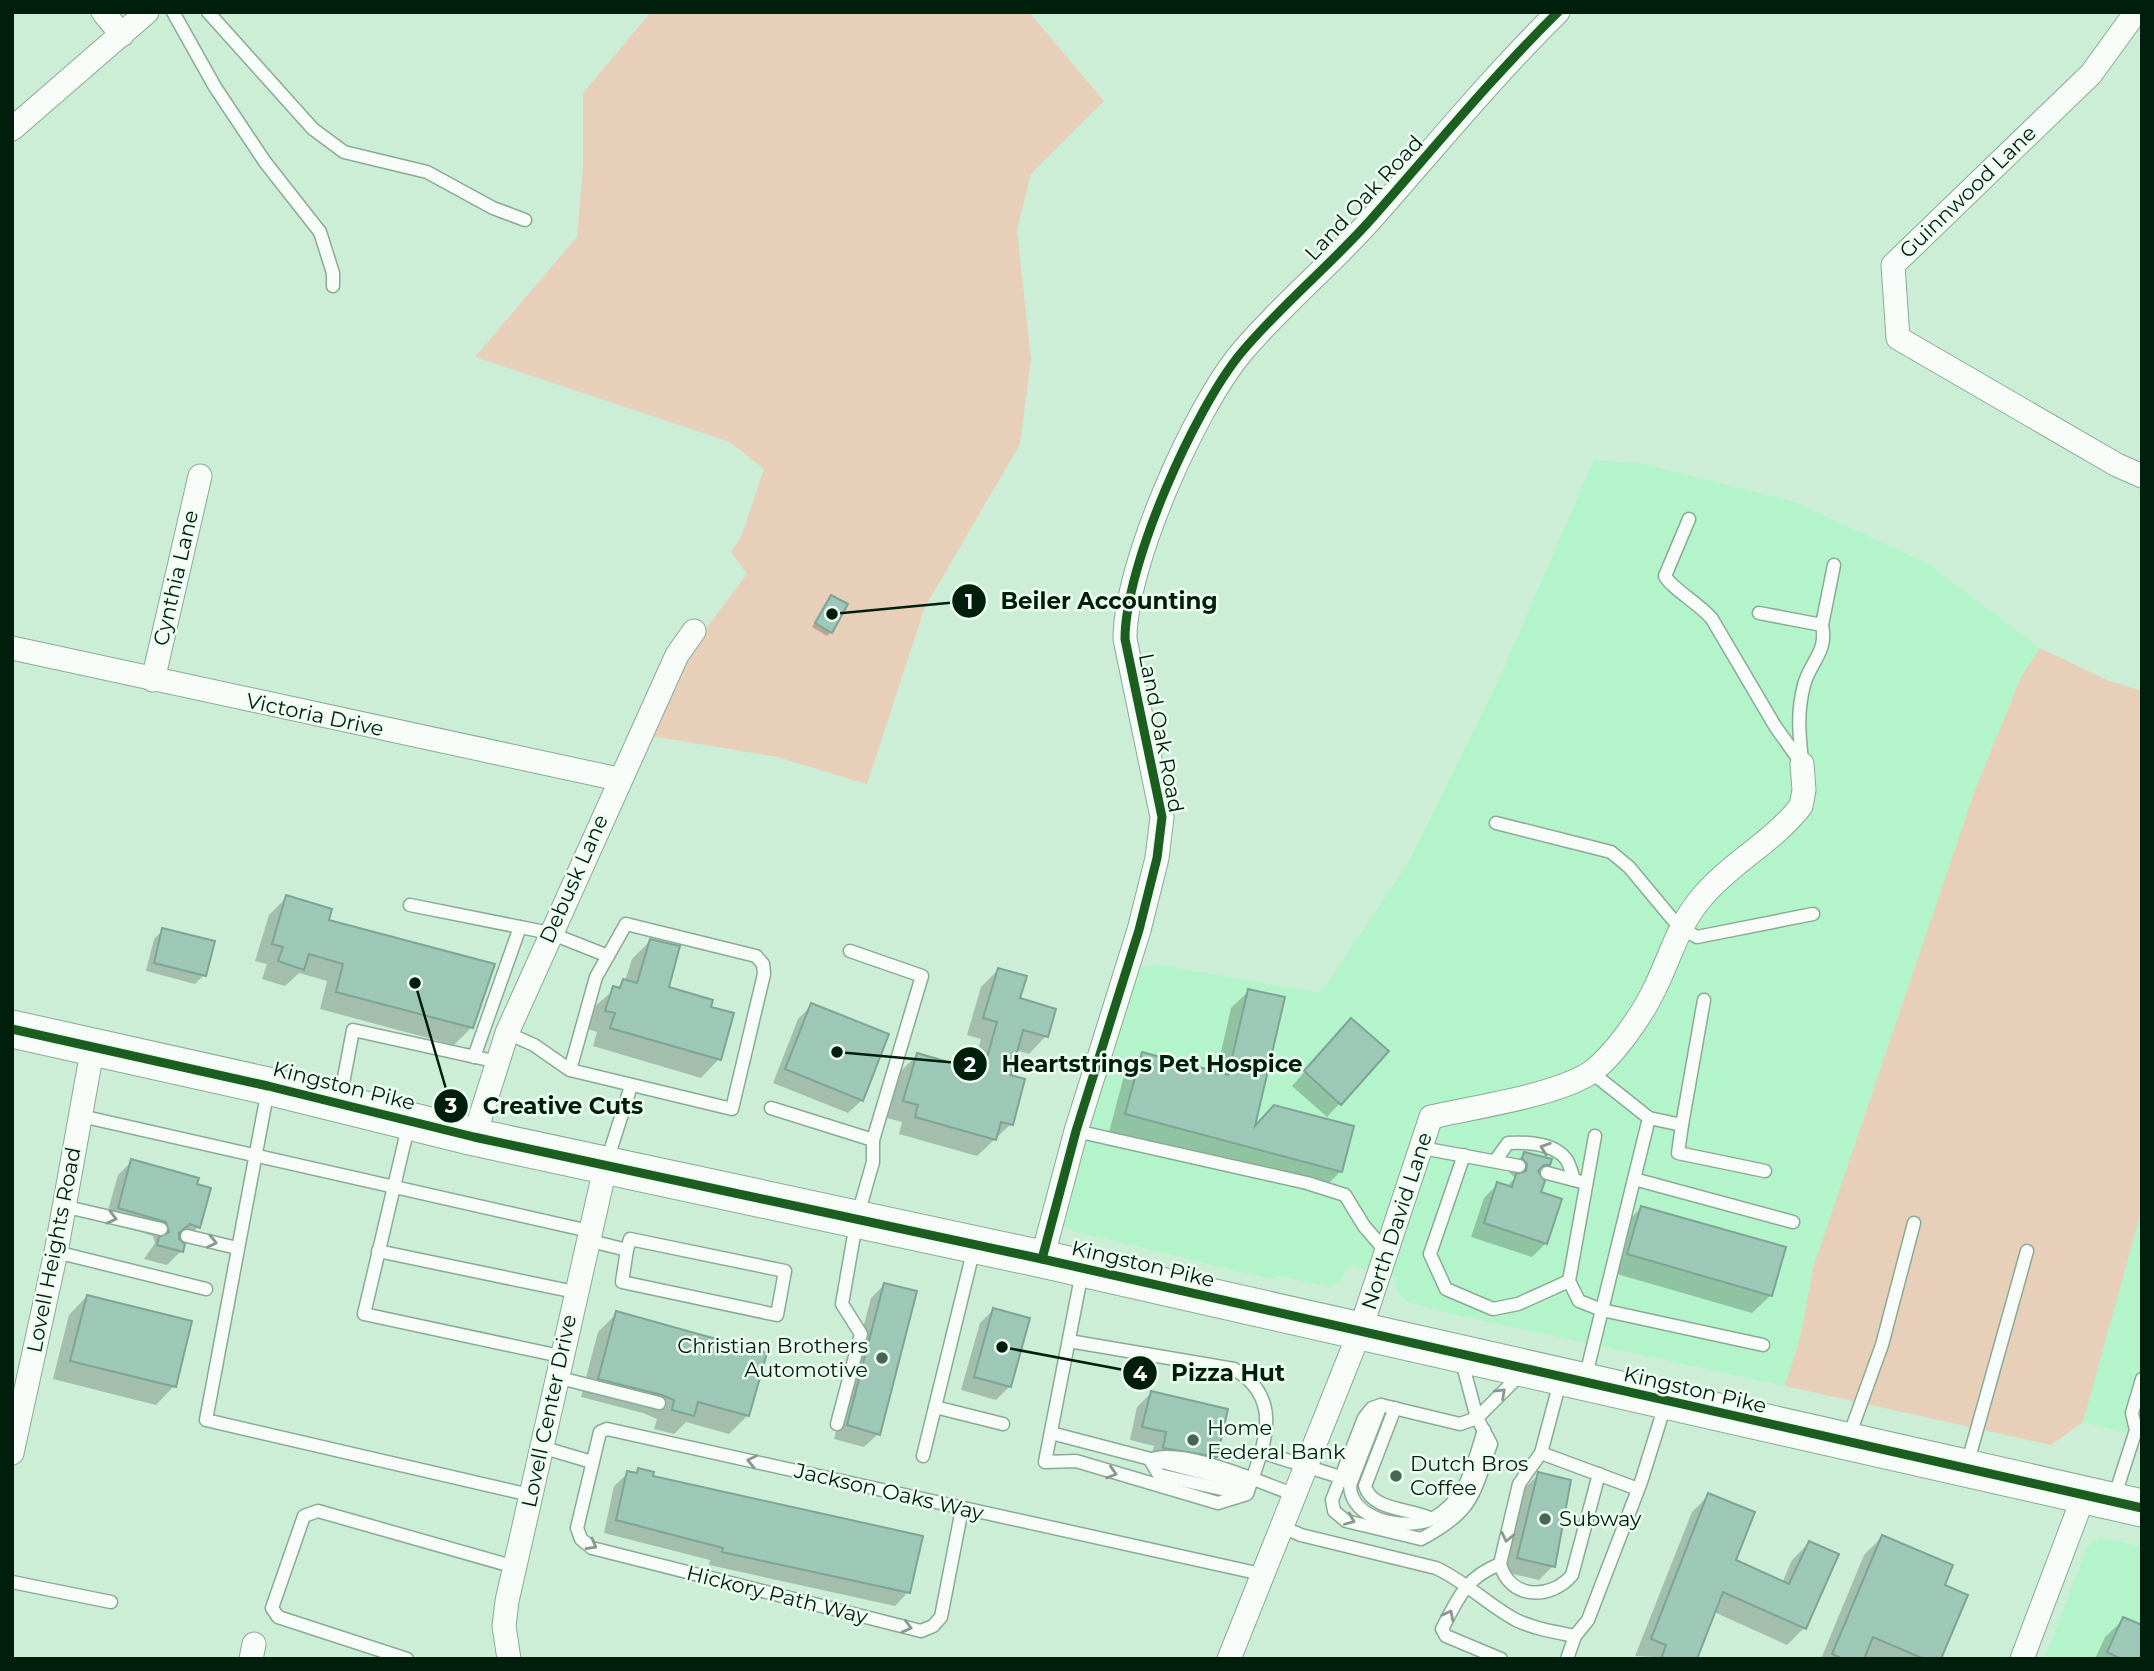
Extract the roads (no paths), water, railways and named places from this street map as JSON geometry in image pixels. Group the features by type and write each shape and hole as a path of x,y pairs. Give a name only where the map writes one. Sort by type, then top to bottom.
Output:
{"main road":[{"name":"Kingston Pike","path":"12,1029 268,1086 474,1137 1042,1259 2113,1501"}],"street":[{"path":"103,12 122,35"},
{"path":"12,129 147,12"},
{"name":"Land Oak Road","path":"1042,1259 1076,1131 1139,930 1157,858 1162,817 1125,639 1125,614 1138,564 1168,484 1206,406 1240,354 1363,228 1558,12"},
{"name":"Guinnwood Lane","path":"2136,12 2091,74 1893,265 1898,338 2117,465 2142,476"},
{"name":"Cynthia Lane","path":"153,680 200,476"},
{"name":"Debusk Lane","path":"474,1137 507,1032 550,933 618,779 677,655 694,631"},
{"name":"Victoria Drive","path":"12,648 618,779"},
{"name":"North David Lane","path":"1229,1659 1360,1331 1388,1254 1431,1117 1532,1093 1591,1072 1634,1024 1652,995 1679,927 1704,894 1801,806 1804,790 1802,764"},
{"name":"Lovell Heights Road","path":"12,1454 56,1252 93,1046"},
{"name":"Lovell Center Drive","path":"509,1659 504,1626 515,1567 558,1366 606,1164"},
{"path":"2022,1659 2113,1501"}],"lane":[{"path":"173,12 215,87 258,151 320,233 333,273 333,286"},
{"path":"208,12 313,129 344,152 427,172 493,208 525,220"},
{"path":"1689,519 1665,576 1669,584 1699,604 1712,619 1775,726 1802,764"},
{"path":"1802,764 1797,718 1805,681 1824,649 1822,625 1834,565"},
{"path":"1759,613 1822,625"},
{"path":"1496,823 1611,852 1629,867 1679,927 1697,937 1813,914"},
{"path":"410,905 550,933 608,957"},
{"path":"507,1032 534,1045 570,1070 732,1110 764,974 763,964 756,956 626,924 596,977 570,1070"},
{"path":"474,1057 520,927"},
{"path":"837,1424 861,1334 842,1304 857,1218 873,1162 873,1140 922,976 850,951"},
{"path":"1703,1000 1678,1153 1765,1171"},
{"path":"340,1103 353,1030 498,1062"},
{"path":"1591,1072 1649,1118 1682,1125"},
{"path":"268,1086 206,1420 530,1495"},
{"path":"606,1164 631,1086"},
{"path":"771,1108 873,1140"},
{"path":"81,1116 393,1186 588,1236 627,1250"},
{"path":"1599,1474 1572,1575 1564,1585 1543,1594 1520,1591 1503,1575 1500,1564 1519,1484 1542,1453 1602,1310 1649,1118"},
{"path":"410,1120 364,1314 558,1366 659,1403"},
{"path":"1076,1131 1307,1183 1345,1195 1364,1226 1388,1254"},
{"path":"1595,1136 1580,1182 1569,1281 1579,1301 1602,1310 1763,1345"},
{"path":"1495,1161 1508,1143 1528,1142 1556,1151 1567,1160 1580,1182"},
{"path":"1422,1148 1519,1166"},
{"path":"1464,1155 1430,1254 1446,1289 1493,1309 1518,1304 1569,1281"},
{"path":"1547,1173 1580,1182"},
{"path":"1634,1179 1793,1222"},
{"path":"63,1206 161,1229"},
{"path":"1847,1442 1882,1345 1914,1223"},
{"path":"187,1236 237,1248"},
{"path":"630,1239 785,1270 777,1315 622,1282 627,1250 630,1239"},
{"path":"923,1456 974,1244"},
{"path":"378,1251 575,1292"},
{"path":"1966,1469 2027,1251"},
{"path":"56,1252 206,1289"},
{"path":"1069,1341 1234,1369 1255,1385 1266,1411 1261,1452 1247,1494 1218,1503 1076,1461 1045,1462 1082,1268"},
{"path":"1460,1354 1477,1418 1491,1444 1475,1494 1465,1509 1448,1525 1421,1539 1346,1521 1334,1511 1332,1500 1364,1418 1372,1408 1381,1405 1460,1424 1477,1418 1526,1369"},
{"path":"2113,1501 2139,1431 2132,1413 2142,1379"},
{"path":"1567,1659 1575,1636 1588,1620 1638,1489 1666,1402"},
{"path":"1381,1405 1350,1485 1350,1497 1357,1509 1372,1516 1409,1525 1420,1525 1447,1511 1464,1492 1484,1430"},
{"path":"935,1407 1003,1424"},
{"path":"1395,1408 1365,1486 1368,1496 1378,1503 1418,1511 1432,1520"},
{"name":"Jackson Oaks Way","path":"592,1462 600,1432 607,1429 1261,1574"},
{"path":"1051,1433 1150,1460 1162,1454 1233,1470 1293,1494"},
{"path":"541,1447 592,1462"},
{"path":"1261,1452 1306,1463 1340,1477"},
{"path":"1542,1453 1638,1489"},
{"path":"1150,1460 1159,1475 1226,1490 1251,1479"},
{"name":"Hickory Path Way","path":"592,1462 577,1528 581,1539 592,1548 921,1631 933,1626 941,1617 962,1509"},
{"path":"407,1659 278,1618 272,1608 304,1516 318,1511 515,1567"},
{"path":"1280,1526 1301,1535 1436,1568 1514,1619 1536,1629 1575,1636"},
{"path":"1500,1564 1465,1585 1442,1629 1446,1636 1501,1659"},
{"path":"12,1582 111,1602"}],"place":[{"name":"Beiler Accounting","path":"832,614"},
{"name":"Creative Cuts","path":"415,983"},
{"name":"Heartstrings Pet Hospice","path":"837,1052"},
{"name":"Pizza Hut","path":"1002,1347"},
{"name":"Christian Brothers Automotive","path":"882,1358"},
{"name":"Home Federal Bank","path":"1193,1440"},
{"name":"Dutch Bros Coffee","path":"1396,1476"},
{"name":"Subway","path":"1545,1519"}]}
